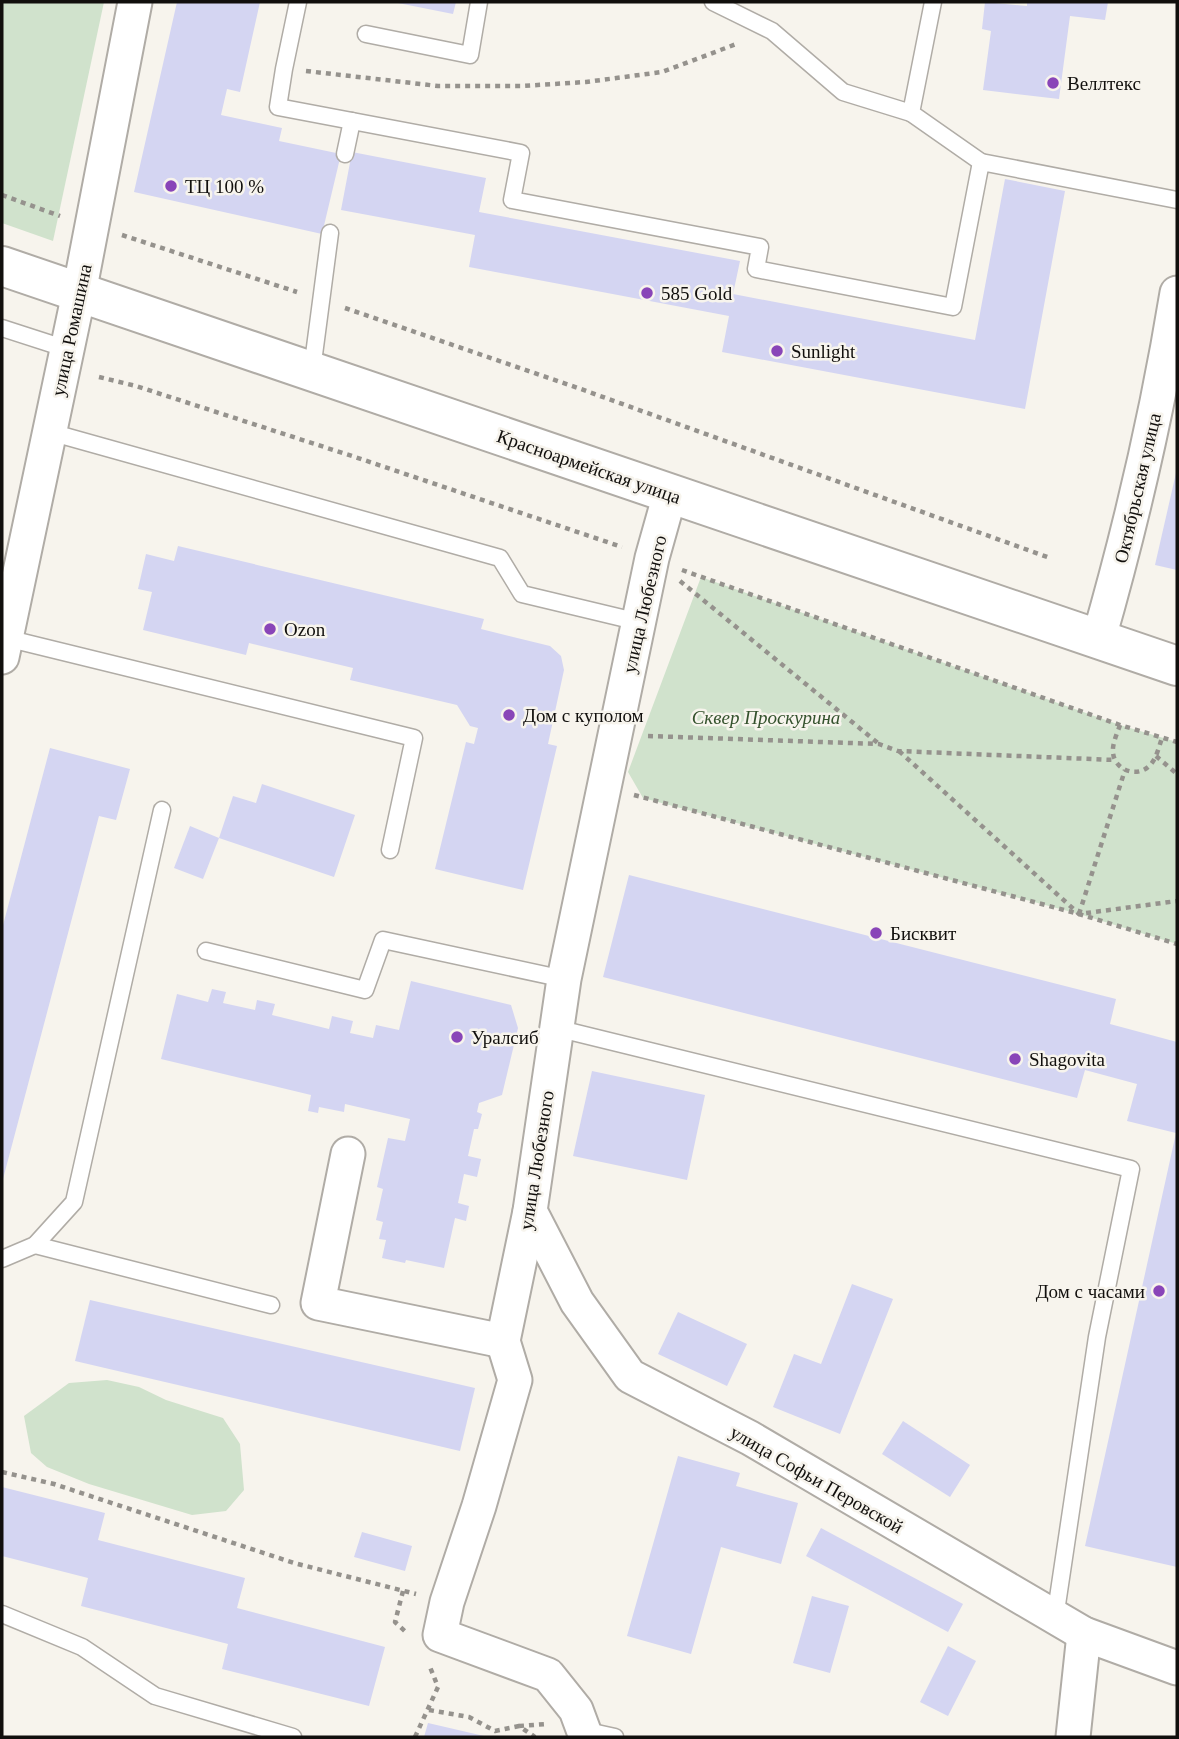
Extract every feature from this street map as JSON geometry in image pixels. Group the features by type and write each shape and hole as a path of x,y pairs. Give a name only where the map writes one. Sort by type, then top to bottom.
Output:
{"main road":[{"name":"Красноармейская улица","path":"2,266 1177,666"}],"street":[{"name":"улица Ромашина","path":"4,648 18,555 50,432 135,2"},
{"name":"Октябрьская улица","path":"1098,641 1171,366 1177,293"},
{"name":"улица Любезного","path":"595,1735 548,1675 440,1635 447,1602 479,1506 515,1380 503,1340 530,1211 564,979 652,558 670,494"},
{"path":"348,1154 318,1303 503,1340"},
{"name":"улица Софьи Перовской","path":"530,1211 577,1302 630,1376 750,1438 1084,1634 1177,1668"},
{"path":"1073,1737 1084,1634"}],"lane":[{"path":"298,2 278,107 521,153 512,200 760,247 756,269 953,306 981,162"},
{"path":"366,34 470,55 479,2"},
{"path":"713,2 772,31 843,92 911,113 981,162 1177,200"},
{"path":"911,113 933,2"},
{"path":"345,154 352,121"},
{"path":"312,370 330,233"},
{"path":"2,328 67,349"},
{"path":"50,432 500,558 522,594 639,622"},
{"path":"4,648 414,738 390,850"},
{"path":"2,1259 35,1245 74,1202 162,810"},
{"path":"206,951 365,990 383,940 564,979"},
{"path":"556,1028 1131,1169 1097,1337 1055,1618"},
{"path":"35,1245 271,1305"},
{"path":"2,1614 82,1647 155,1696 293,1737"}],"path":[{"path":"284,69 438,86 521,86 586,82 662,72 772,31"},
{"path":"2,195 322,300 578,388 1050,558"},
{"path":"99,377 343,453 652,558 701,578 1177,743"},
{"path":"652,558 879,744"},
{"path":"1120,725 1113,747 1115,760 1125,770 1133,772 1147,768 1156,756 1162,738"},
{"path":"615,734 879,744 898,751 1115,760"},
{"path":"898,751 1079,914 1177,901"},
{"path":"1156,756 1177,774"},
{"path":"1079,914 1125,770"},
{"path":"603,786 1079,914 1177,944"},
{"path":"2,1472 54,1484 294,1563 447,1602"},
{"path":"429,1710 469,1717 495,1731 519,1726 535,1737"}],"green space":[{"path":"2,2 104,2 53,241 2,223"},
{"name":"Сквер Проскурина","path":"701,577 1120,725 1177,742 1177,944 1079,914 643,798 628,772"},
{"path":"107,1380 139,1387 166,1400 223,1418 240,1444 244,1490 226,1511 192,1515 89,1484 47,1467 31,1453 24,1416 69,1383"}],"building":[{"path":"177,2 260,2 240,92 227,89 221,115 282,128 279,141 341,154 322,234 134,192"},
{"path":"393,2 456,2 453,14"},
{"path":"985,2 1027,6 1027,2 1108,2 1105,20 1070,16 1059,99 983,90 991,31 982,29"},
{"path":"352,152 486,178 479,212 740,261 733,294 975,340 1005,179 1065,191 1025,409 722,352 729,316 469,267 475,235 341,210"},
{"path":"1177,473 1177,570 1155,565"},
{"name":"Дом с куполом","path":"178,546 484,619 481,629 550,646 561,656 564,670 548,744 557,746 523,890 435,869 466,742 474,744 478,728 470,726 457,705 350,680 353,668 249,643 246,655 143,630 152,592 138,589 146,554 174,561"},
{"path":"50,748 130,769 116,820 99,816 3,1179 2,929"},
{"path":"262,784 355,815 334,877 219,838 233,796 256,803"},
{"path":"190,826 219,838 203,879 174,868"},
{"path":"629,875 1116,999 1110,1024 1177,1042 1177,1567 1085,1546 1176,1133 1127,1121 1137,1084 1085,1070 1077,1098 603,977"},
{"path":"411,981 511,1005 518,1028 502,1095 479,1103 477,1112 482,1114 478,1129 474,1129 468,1156 481,1159 477,1177 464,1174 458,1203 469,1206 466,1221 455,1218 444,1268 382,1258 386,1240 379,1239 383,1222 376,1220 383,1189 377,1187 388,1138 405,1141 410,1119 345,1104 344,1112 319,1107 318,1113 308,1111 311,1095 161,1059 177,994 208,1002 212,989 226,992 223,1003 255,1010 257,1000 275,1004 272,1015 329,1029 332,1016 353,1021 350,1033 373,1038 376,1025 399,1030"},
{"path":"592,1071 705,1095 687,1180 573,1156"},
{"path":"852,1284 893,1299 840,1434 773,1407 794,1354 821,1364"},
{"path":"90,1300 475,1388 460,1451 75,1361"},
{"path":"678,1312 747,1344 727,1386 658,1354"},
{"path":"903,1421 970,1465 950,1497 882,1454"},
{"path":"678,1456 740,1473 736,1486 798,1503 781,1564 721,1547 691,1654 627,1636"},
{"path":"2,1487 105,1513 98,1540 245,1578 237,1608 385,1647 369,1706 222,1669 228,1644 81,1606 88,1578 2,1556"},
{"path":"821,1528 963,1604 948,1632 806,1556"},
{"path":"362,1532 412,1546 405,1571 354,1557"},
{"path":"812,1596 849,1606 830,1673 793,1663"},
{"path":"948,1646 976,1661 948,1716 920,1702"},
{"path":"428,1723 484,1736 484,1737 424,1737"}],"place":[{"name":"Веллтекс","path":"1053,83"},
{"name":"ТЦ 100 %","path":"171,186"},
{"name":"585 Gold","path":"647,293"},
{"name":"Sunlight","path":"777,351"},
{"name":"Ozon","path":"270,629"},
{"name":"Дом с куполом","path":"509,715"},
{"name":"Бисквит","path":"876,933"},
{"name":"Уралсиб","path":"457,1037"},
{"name":"Shagovita","path":"1015,1059"},
{"name":"Дом с часами","path":"1159,1291"}]}
